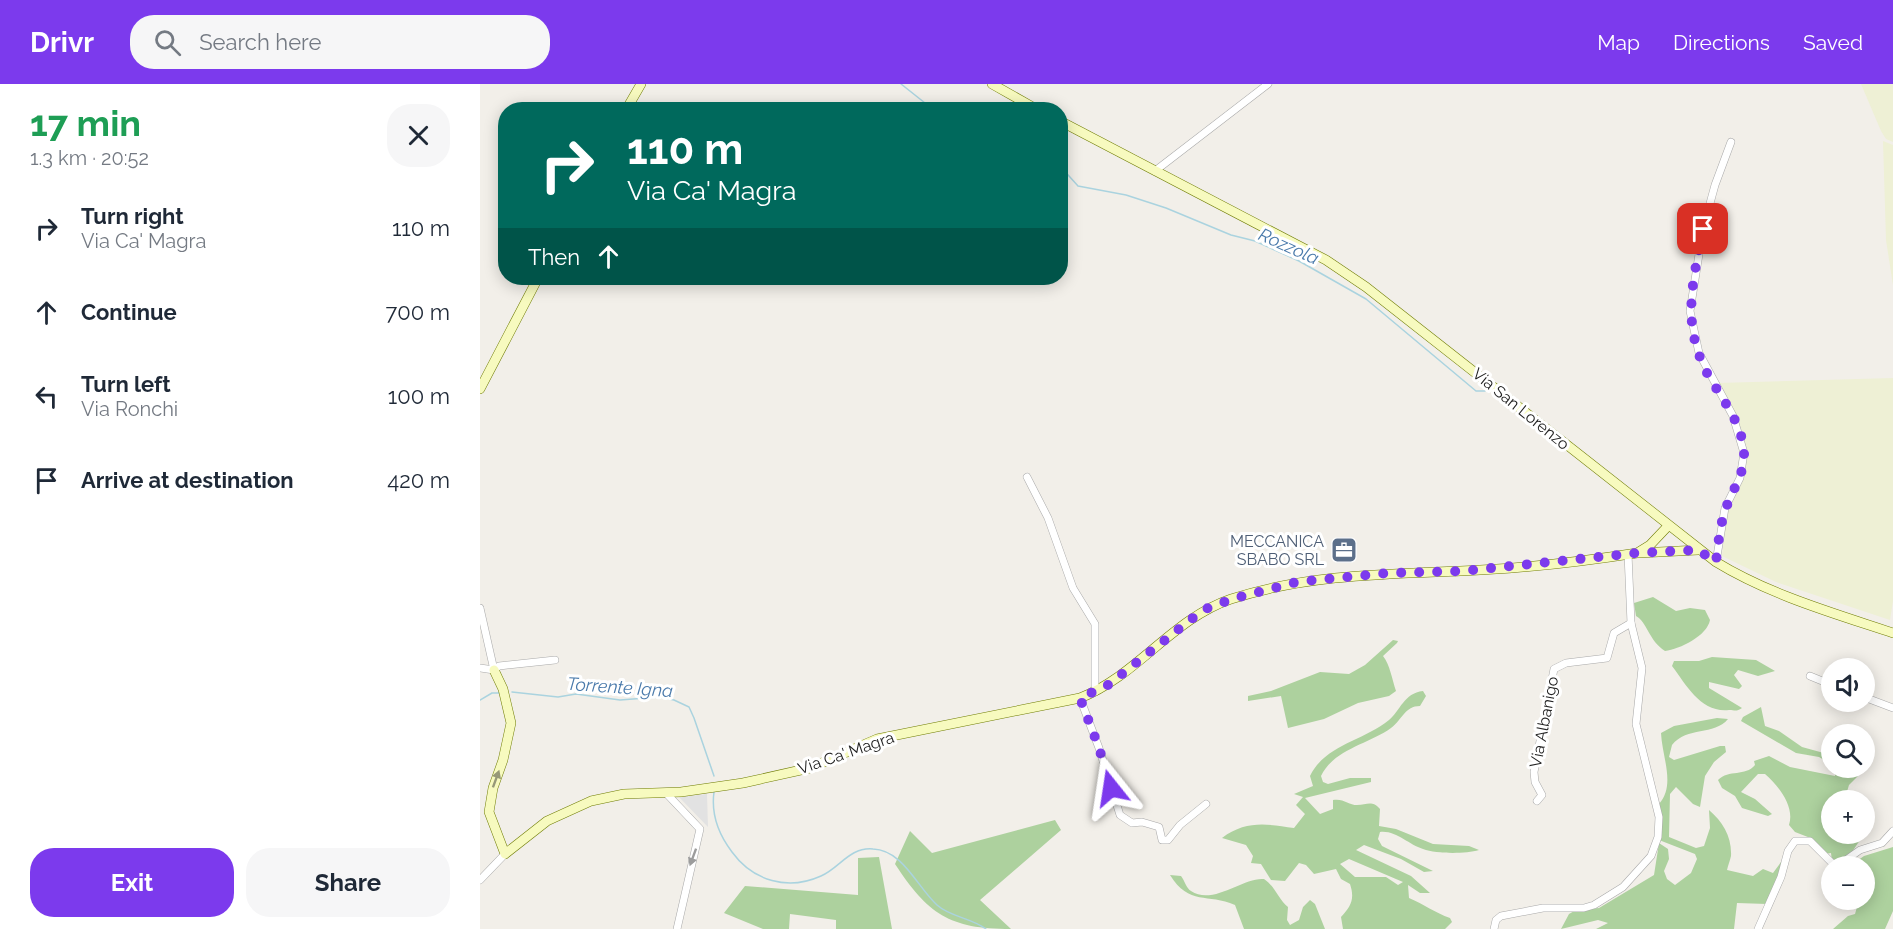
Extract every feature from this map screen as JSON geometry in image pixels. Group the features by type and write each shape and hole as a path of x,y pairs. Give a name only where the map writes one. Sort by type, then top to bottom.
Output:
{"street":[{"path":"631,102 641,84"},
{"path":"993,84 1024,102"},
{"path":"1155,171 1268,84"},
{"name":"Via San Lorenzo","path":"1068,125 1326,260 1366,287 1698,550 1735,574 1778,592 1893,633"},
{"path":"1716,562 1725,508 1740,478 1744,453 1733,416 1699,353 1689,311 1703,229 1715,185 1731,142"},
{"path":"480,389 534,285"},
{"path":"1026,477 1048,518 1073,588 1095,624 1095,692"},
{"path":"1494,929 1496,920 1501,916 1543,908 1584,908 1594,905 1623,886 1651,856 1658,837 1659,817 1636,724 1642,668 1631,623 1633,553 1650,545 1668,526"},
{"path":"1660,552 1672,546 1676,532"},
{"name":"Via Ca' Magra","path":"505,854 547,821 583,804 624,794 666,793 743,783 799,770 877,739 1080,698 1095,692 1128,669 1203,610 1232,599 1313,580 1388,573 1463,571 1633,553 1698,550"},
{"path":"480,608 495,670 507,700 511,731 493,788 489,812 505,854 480,880"},
{"name":"Via Albanigo","path":"1537,801 1542,795 1535,782 1534,772 1554,669 1566,663 1607,658 1614,633 1631,623"},
{"path":"495,670 499,666 555,660"},
{"path":"480,668 495,670"},
{"path":"1810,676 1821,680"},
{"path":"1080,698 1099,748 1120,815 1132,823 1153,823 1159,827 1162,840 1168,840 1180,825 1206,804"},
{"path":"1875,701 1893,708"},
{"path":"666,793 700,829 677,929"},
{"path":"1758,929 1781,877 1788,851 1795,841 1810,841 1836,867 1860,850 1882,843 1893,831"}],"green space":[{"path":"1861,84 1893,84 1893,142 1886,139 1881,131"},
{"path":"1883,141 1893,145 1893,285 1886,240"},
{"path":"1893,378 1893,601 1890,620 1776,582 1722,556 1727,512 1743,476 1747,449 1737,417 1717,383"},
{"path":"1653,597 1676,611 1690,608 1705,610 1710,620 1708,626 1692,641 1665,651 1655,642 1636,616 1634,603"},
{"path":"1393,640 1398,641 1383,656 1396,691 1389,696 1358,703 1324,719 1288,728 1281,696 1248,701 1248,696 1271,691 1320,672 1349,674 1365,665"},
{"path":"1712,657 1756,660 1775,671 1758,676 1738,670 1734,675 1742,686 1739,689 1709,682 1709,688 1742,708 1719,710 1710,707 1696,697 1672,666 1674,661 1699,661"},
{"path":"1423,691 1426,696 1420,706 1411,708 1395,725 1382,734 1334,759 1321,776 1323,782 1328,784 1350,778 1371,778 1371,782 1305,798 1320,814 1333,809 1333,800 1357,805 1372,804 1380,809 1379,826 1396,829 1433,844 1469,846 1479,850 1451,853 1429,851 1392,833 1380,832 1378,839 1382,846 1433,871 1424,872 1401,859 1364,845 1356,850 1411,876 1430,893 1420,893 1408,885 1409,898 1450,918 1452,922 1445,929 1343,929 1341,917 1350,906 1352,894 1350,884 1341,879 1336,869 1314,874 1306,865 1299,863 1285,881 1271,880 1261,864 1251,863 1253,856 1246,845 1222,838 1248,826 1294,828 1305,814 1296,805 1303,797 1294,794 1313,786 1310,776 1325,757 1389,720 1411,695","holes":["1349,859 1403,882 1398,885 1386,877 1355,877 1340,864"]},
{"path":"1761,707 1765,726 1779,731 1802,747 1821,752 1821,758 1796,753 1741,721 1743,717"},
{"path":"1717,718 1728,719 1715,728 1685,735 1672,745 1669,757 1674,760 1720,746 1725,746 1726,752 1714,762 1705,776 1700,807 1693,804 1676,787 1670,794 1669,837 1696,848 1704,846 1710,828 1709,810 1728,836 1731,856 1727,870 1753,876 1763,869 1773,873 1781,862 1783,863 1767,904 1737,903 1734,929 1596,929 1608,923 1598,920 1561,929 1569,914 1576,910 1599,908 1654,875 1659,843 1668,849 1669,859 1664,871 1667,879 1675,885 1691,873 1697,859 1695,854 1659,840 1659,804 1667,788 1667,770 1661,733 1674,726"},
{"path":"1769,756 1790,767 1821,773 1821,778 1856,778 1848,790 1821,790 1821,844 1857,844 1849,856 1824,854 1813,839 1795,832 1789,825 1788,804 1776,784 1765,774 1758,774 1741,792 1755,799 1772,814 1768,816 1742,808 1735,796 1722,788 1718,780 1727,775 1751,769 1755,765 1754,761"},
{"path":"1055,820 1061,830 980,900 1011,929 971,926 942,915 918,895 895,864 910,831 932,853"},
{"path":"1893,847 1893,911 1885,929 1833,929 1848,916 1855,914 1856,910 1875,910 1875,856 1864,856"},
{"path":"879,857 892,929 836,929 836,920 790,914 789,929 763,929 724,913 745,886 858,895 858,858"},
{"path":"1170,875 1181,876 1191,891 1200,895 1218,893 1247,882 1264,879 1288,907 1287,920 1290,925 1299,920 1303,907 1310,900 1315,904 1325,929 1244,929 1235,905 1192,895 1177,885"}],"shaded area":[{"path":"707,794 708,827 679,797"}],"waterway":[{"name":"Rozzola","path":"901,84 924,102"},
{"name":"Rozzola","path":"1068,175 1078,186 1126,195 1166,208 1231,235 1255,241 1299,261 1366,299 1476,391 1485,391"},
{"name":"Torrente Igna","path":"512,692 558,697 576,694 620,700 659,697 674,700 689,707 714,776"},
{"name":"Torrente Igna","path":"480,700 492,693 499,693"},
{"name":"Torrente Igna","path":"714,792 715,816 723,839 740,862 761,876 784,883 796,883 821,876 857,851 865,849 884,851 901,862 942,909 986,929"}],"place":[{"name":"MECCANICA SBABO SRL","path":"1344,550"}],"route":[{"path":"1111,788 1080,698 1108,685 1203,610 1232,599 1313,580 1388,573 1463,571 1637,553 1698,550 1716,562 1725,508 1740,478 1744,453 1733,416 1702,363 1691,326 1689,311 1703,229"}]}
